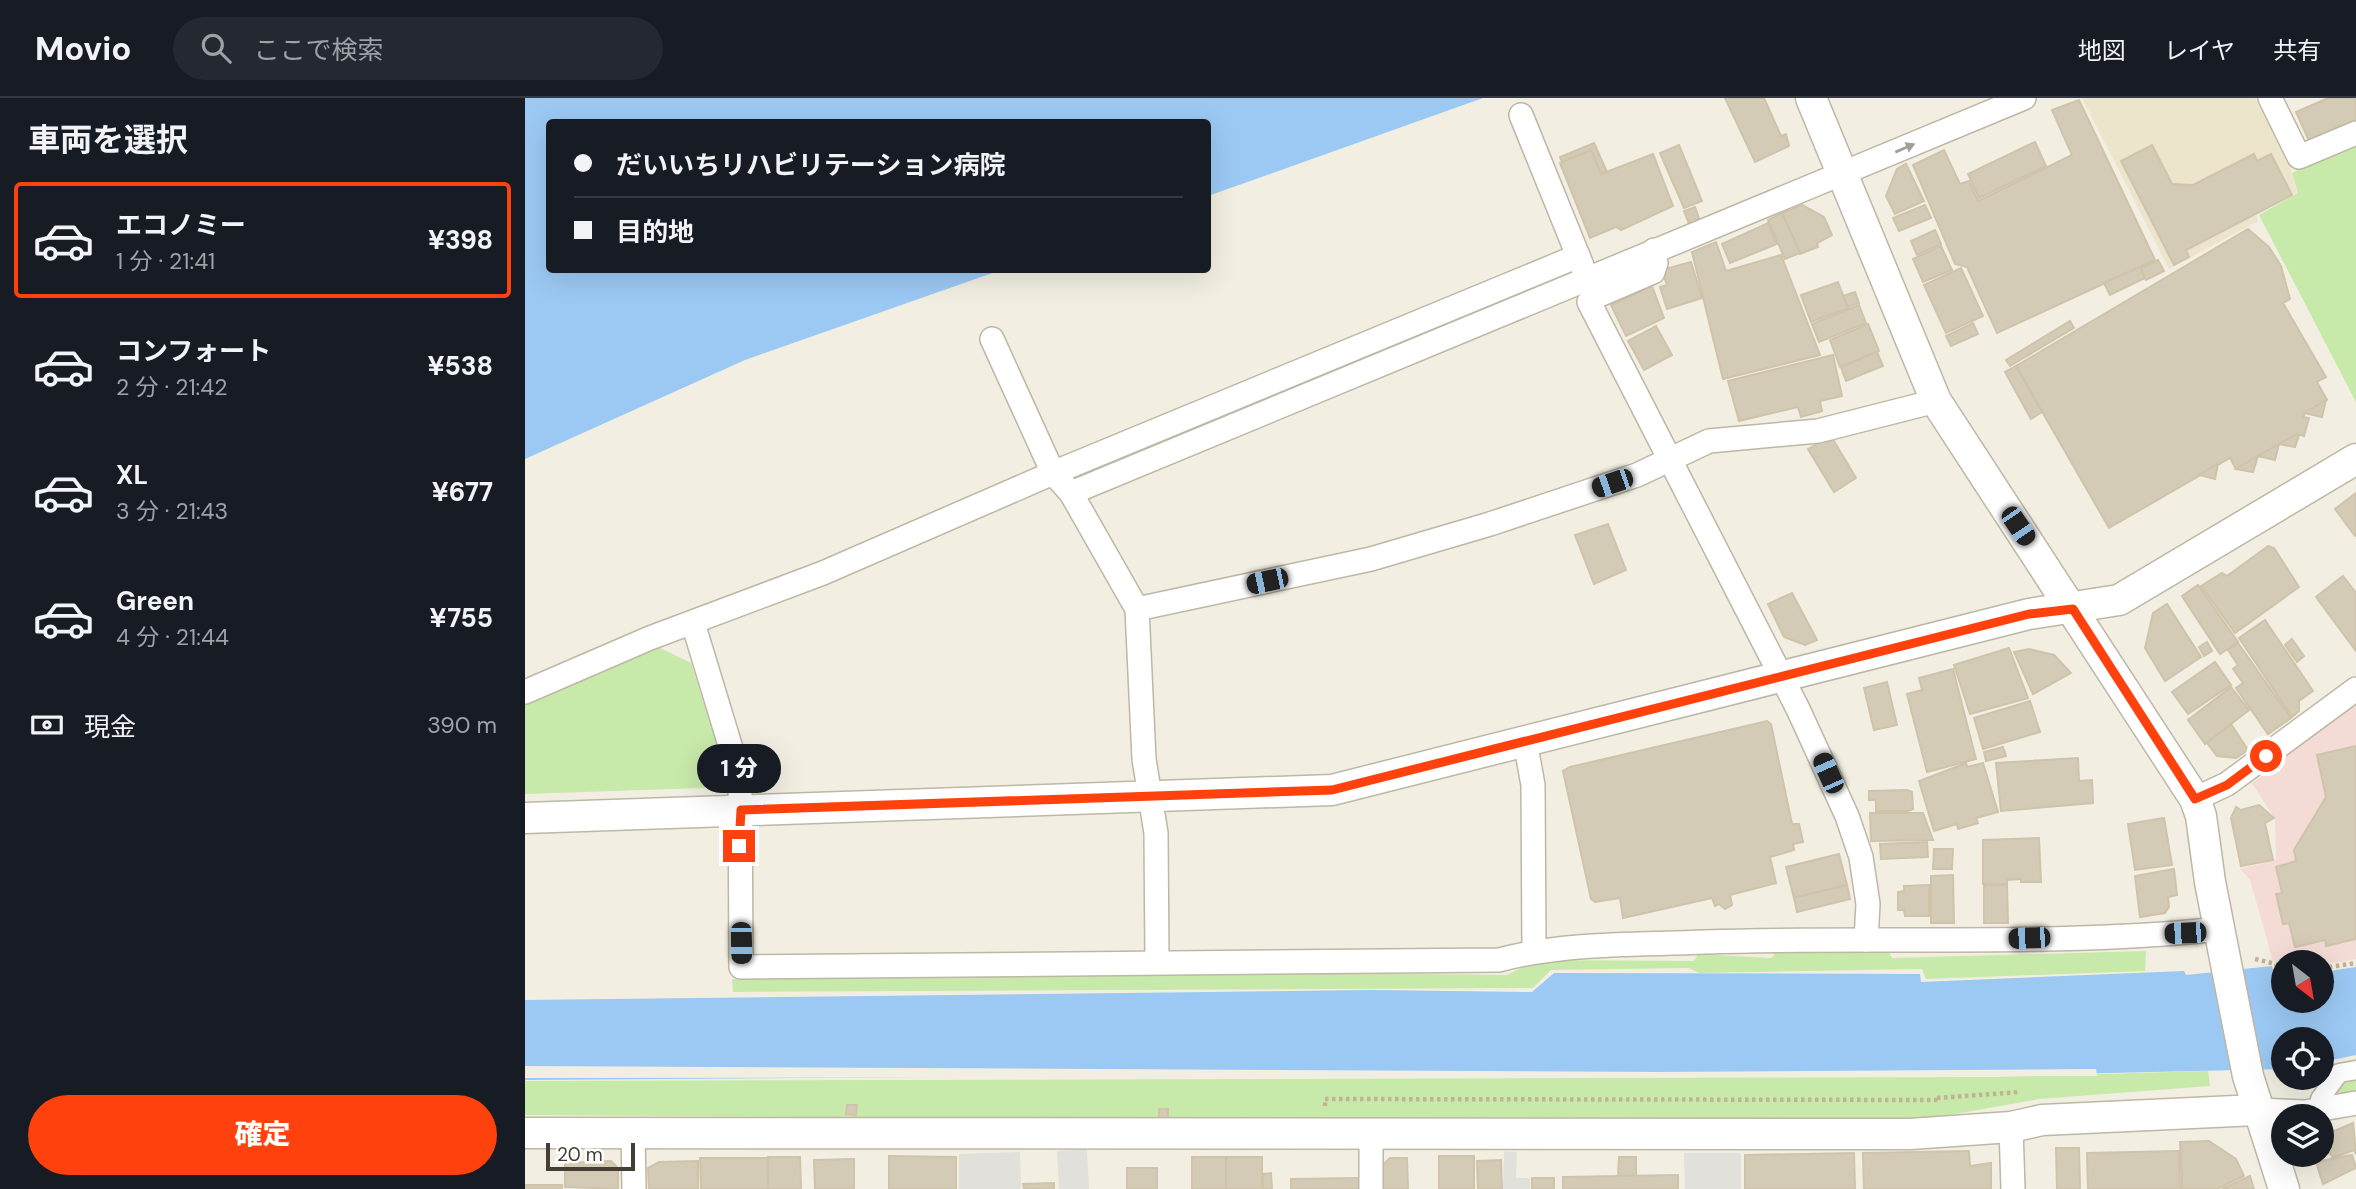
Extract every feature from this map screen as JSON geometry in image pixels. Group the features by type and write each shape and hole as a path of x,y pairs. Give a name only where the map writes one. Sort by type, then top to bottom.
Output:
{"street":[{"path":"1811,98 1936,401 2195,799 2201,816 2220,929 2241,962 2248,1076 2284,1189"},
{"path":"525,691 693,622 823,573 1053,473 1582,267 1654,250 2024,98"},
{"path":"2270,98 2299,157 2356,133"},
{"path":"1521,115 1582,267"},
{"path":"1654,250 1656,263 1653,272 1589,302 1780,676 1857,840 1868,904 1866,940"},
{"path":"1071,493 1582,267"},
{"path":"992,338 1053,473 1071,493 1137,609 1144,759 1156,833 1157,962"},
{"path":"1137,609 1371,559 1502,520 1637,475 1709,442 1818,431 1936,401"},
{"path":"525,818 1332,790 2029,614 2119,600 2356,459"},
{"path":"693,622 740,778 741,967 1499,960 1534,951 1776,939 1866,940 2158,934 2220,929"},
{"path":"2195,799 2227,785 2356,689"},
{"path":"1525,741 1533,785 1534,951"},
{"path":"2320,1099 2339,1073 2356,1070"},
{"path":"525,1133 1910,1134 2011,1127 2042,1121 2257,1110 2305,1111 2356,1103"},
{"path":"2011,1127 2013,1189"},
{"path":"633,1133 633,1189"},
{"path":"1371,1134 1371,1189"}],"path":[{"path":"2241,962 2271,964"},
{"path":"2335,966 2356,963"}],"shaded area":[{"path":"2082,98 2255,98 2291,170 2297,193 2256,215 2258,221 2169,269"},
{"path":"2356,703 2356,959 2335,963 2335,950 2271,950 2271,954 2250,880 2240,869 2276,860 2275,819 2252,783"},
{"path":"1087,1149 1089,1189 1059,1189 1057,1151"},
{"path":"1504,1151 1517,1152 1516,1178 1530,1178 1530,1189 1503,1189"},
{"path":"1020,1152 1021,1189 959,1189 959,1154"},
{"path":"1684,1153 1741,1153 1741,1189 1685,1189"}],"green space":[{"path":"2356,144 2356,402 2259,215 2298,193 2292,173"},
{"path":"658,647 691,663 722,761 704,788 525,794 525,705"},
{"path":"1777,949 1889,952 1892,958 2146,951 2145,971 1926,979 1922,969 1699,973 1689,968 1551,970 1533,988 733,992 732,979 1184,971 1507,975 1537,960 1694,961 1698,954 1772,958"},
{"path":"2356,1059 2356,1091 2319,1097 2318,1090 2334,1090 2334,1064"},
{"path":"2208,1071 2210,1086 2039,1099 1922,1120 1166,1120 525,1115 525,1081 1994,1077"}],"water":[{"path":"525,98 1483,98 1211,195 1211,119 546,119 546,273 992,273 745,360 525,459"},
{"path":"2271,966 2271,1013 2335,1013 2335,970 2356,967 2356,1055 2334,1060 2334,1027 2271,1027 2271,1069 2026,1075 1659,1072 525,1080 525,1000 1373,990 1532,992 1554,973 1920,974 1921,982 2184,971 2186,975"}],"pier":[{"path":"525,1066 1659,1072 2096,1069 2097,1076 525,1078"}],"building":[{"path":"1725,98 1764,98 1781,136 1786,134 1789,146 1755,162"},
{"path":"2328,98 2356,98 2356,123 2310,143 2296,112"},
{"path":"2079,100 2155,260 1997,333 1967,267 1955,264 1913,165 1944,150 1960,184 1969,181 1978,201 2072,155 2052,110"},
{"path":"2035,142 2046,166 1979,198 1968,174"},
{"path":"1594,143 1607,172 1601,174 1591,150 1562,162 1560,157"},
{"path":"1679,145 1702,201 1684,208 1660,153"},
{"path":"2152,145 2172,184 2193,185 2254,154 2257,161 2271,154 2292,195 2186,250 2189,257 2174,265 2121,161"},
{"path":"1591,150 1601,174 1653,154 1673,206 1621,230 1616,227 1590,238 1560,163"},
{"path":"1906,164 1924,201 1895,214 1886,196 1897,169"},
{"path":"1802,205 1824,217 1832,235 1817,243 1818,247 1800,254 1782,213"},
{"path":"1925,205 1931,218 1899,231 1893,218"},
{"path":"1695,207 1700,221 1689,224 1684,211"},
{"path":"1782,213 1800,253 1785,259 1768,220"},
{"path":"1768,223 1777,244 1730,263 1722,244"},
{"path":"2248,229 2269,247 2281,266 2290,299 2283,303 2326,377 2317,382 2327,400 2305,413 2303,417 2309,418 2304,436 2297,434 2236,469 2230,458 2109,528 2016,366"},
{"path":"1935,230 1941,244 1917,255 1911,241"},
{"path":"1716,242 1726,271 1781,255 1820,355 1723,379 1692,252"},
{"path":"1941,246 1952,270 1923,282 1913,259"},
{"path":"2155,260 2141,268 2145,278 2110,295 2104,283"},
{"path":"2158,260 2164,271 2146,280 2141,268"},
{"path":"1691,262 1702,298 1667,309 1660,287 1667,285 1662,270"},
{"path":"1961,268 1983,316 1946,333 1924,285"},
{"path":"1838,282 1848,308 1811,322 1801,295"},
{"path":"1652,286 1664,318 1626,336 1611,305"},
{"path":"1855,292 1859,303 1848,307 1843,296"},
{"path":"1859,305 1866,323 1819,342 1812,324"},
{"path":"2070,321 2074,328 2010,366 2006,360"},
{"path":"1973,323 1978,334 1951,346 1946,336"},
{"path":"1868,324 1879,351 1840,367 1830,340"},
{"path":"1656,326 1672,355 1644,370 1628,341"},
{"path":"1877,352 1883,366 1846,381 1841,367"},
{"path":"1833,355 1842,396 1820,401 1822,411 1801,417 1798,407 1739,421 1728,381"},
{"path":"2016,366 2042,412 2031,419 2005,372"},
{"path":"2326,400 2322,417 2305,413"},
{"path":"2299,435 2295,447 2279,444"},
{"path":"1831,436 1856,478 1834,492 1808,449"},
{"path":"2279,444 2275,460 2258,456"},
{"path":"2258,456 2253,472 2236,469"},
{"path":"2218,464 2215,479 2199,475"},
{"path":"2356,493 2356,535 2355,536 2335,509"},
{"path":"1608,524 1626,570 1594,584 1575,535"},
{"path":"2268,546 2274,548 2299,587 2235,633 2201,586 2222,573 2227,576"},
{"path":"2343,576 2356,593 2356,651 2316,597"},
{"path":"2198,585 2238,642 2220,654 2182,596"},
{"path":"1792,593 1817,640 1805,645 1784,637 1768,604"},
{"path":"2167,604 2201,657 2165,681 2145,648 2153,613"},
{"path":"2265,620 2313,691 2299,701 2299,711 2292,717 2239,638"},
{"path":"2292,639 2304,656 2297,662 2285,645"},
{"path":"2207,642 2212,651 2204,656 2199,647"},
{"path":"2238,643 2291,718 2268,734 2236,688 2243,683 2233,669 2238,665 2228,650"},
{"path":"2009,648 2028,698 1970,714 1954,665"},
{"path":"2029,649 2054,655 2071,673 2033,694 2014,652"},
{"path":"2215,662 2231,685 2188,714 2172,692"},
{"path":"1953,669 1976,759 1927,772 1907,694 1922,690 1919,678"},
{"path":"1887,682 1897,725 1874,730 1864,688"},
{"path":"2231,687 2249,710 2205,744 2188,720"},
{"path":"2030,701 2040,732 1983,749 1974,718"},
{"path":"1767,721 1771,724 1792,824 1799,824 1803,842 1793,844 1794,850 1770,857 1776,883 1730,895 1732,905 1725,909 1719,904 1715,906 1712,898 1623,918 1620,898 1595,902 1591,899 1563,771 1570,767"},
{"path":"2231,724 2248,750 2236,758 2217,756 2207,743"},
{"path":"2356,746 2356,939 2326,946 2325,940 2295,947 2289,923 2283,924 2276,894 2282,893 2276,867 2296,861 2294,850 2326,797 2317,755"},
{"path":"2003,747 2006,756 1986,761 1984,752"},
{"path":"2078,758 2079,781 2092,780 2093,803 2001,811 1996,763"},
{"path":"1966,763 1967,767 1983,763 1998,812 1976,818 1978,823 1958,829 1957,824 1934,831 1919,781"},
{"path":"1869,791 1912,792 1913,809 1908,811 1876,811 1876,800 1869,800"},
{"path":"2259,805 2274,818 2265,823 2273,860 2241,866 2231,818 2236,807 2241,810"},
{"path":"1870,813 1923,813 1933,840 1871,841"},
{"path":"2164,818 2172,865 2135,870 2128,824"},
{"path":"2039,838 2041,882 2021,882 2021,879 2007,880 2007,884 1983,884 1983,840"},
{"path":"1927,842 1928,857 1881,859 1880,844"},
{"path":"1934,849 1953,849 1952,869 1933,869"},
{"path":"1839,854 1847,885 1794,898 1786,867"},
{"path":"2174,869 2177,895 2168,897 2169,907 2165,913 2140,917 2135,876"},
{"path":"1953,875 1954,923 1931,923 1931,876"},
{"path":"1847,885 1850,899 1797,912 1794,898"},
{"path":"1929,885 1929,916 1905,916 1904,910 1898,910 1898,892 1904,891 1904,886"},
{"path":"1984,885 2007,885 2008,923 1984,923"},
{"path":"847,1105 857,1105 856,1115 846,1114"},
{"path":"1159,1109 1168,1109 1168,1118 1159,1118"},
{"path":"2353,1123 2356,1154 2354,1150 2334,1158 2334,1131"},
{"path":"2209,1141 2236,1159 2244,1176 2217,1189 2182,1189 2180,1142"},
{"path":"2056,1148 2079,1148 2080,1189 2057,1189"},
{"path":"1969,1151 1970,1166 1991,1163 1991,1189 1864,1189 1863,1153"},
{"path":"2179,1151 2180,1189 2088,1189 2087,1153"},
{"path":"1854,1153 1855,1189 1745,1189 1745,1155"},
{"path":"2352,1155 2356,1168 2323,1184 2318,1167 2334,1167 2334,1158"},
{"path":"889,1156 956,1157 956,1189 889,1189"},
{"path":"1439,1156 1474,1156 1474,1189 1439,1189"},
{"path":"768,1157 800,1157 801,1189 768,1189"},
{"path":"1192,1157 1226,1157 1226,1189 1192,1189"},
{"path":"1226,1157 1262,1157 1262,1189 1226,1189"},
{"path":"1619,1157 1636,1157 1636,1176 1618,1176"},
{"path":"700,1158 767,1158 768,1189 701,1189"},
{"path":"1390,1158 1407,1158 1408,1189 1381,1189 1381,1167"},
{"path":"854,1159 854,1189 815,1189 814,1160"},
{"path":"1501,1160 1502,1189 1478,1189 1477,1161"},
{"path":"611,1161 618,1168 618,1189 565,1187 565,1163"},
{"path":"698,1161 698,1189 649,1189 648,1168 659,1162"},
{"path":"1127,1168 1157,1168 1157,1189 1127,1189"},
{"path":"1271,1173 1272,1189 1263,1189 1263,1174"},
{"path":"1678,1175 1678,1189 1563,1189 1563,1177"},
{"path":"2250,1176 2254,1189 2222,1189"},
{"path":"1359,1178 1359,1189 1291,1189 1291,1179"},
{"path":"1532,1178 1554,1178 1554,1189 1532,1189"},
{"path":"1054,1183 1054,1189 1024,1189 1023,1184"},
{"path":"525,1185 562,1185 562,1189 525,1189"}],"route":[{"path":"739,846 741,810 1332,790 1489,748 2029,614 2073,609 2195,799 2227,785 2266,756"}]}
